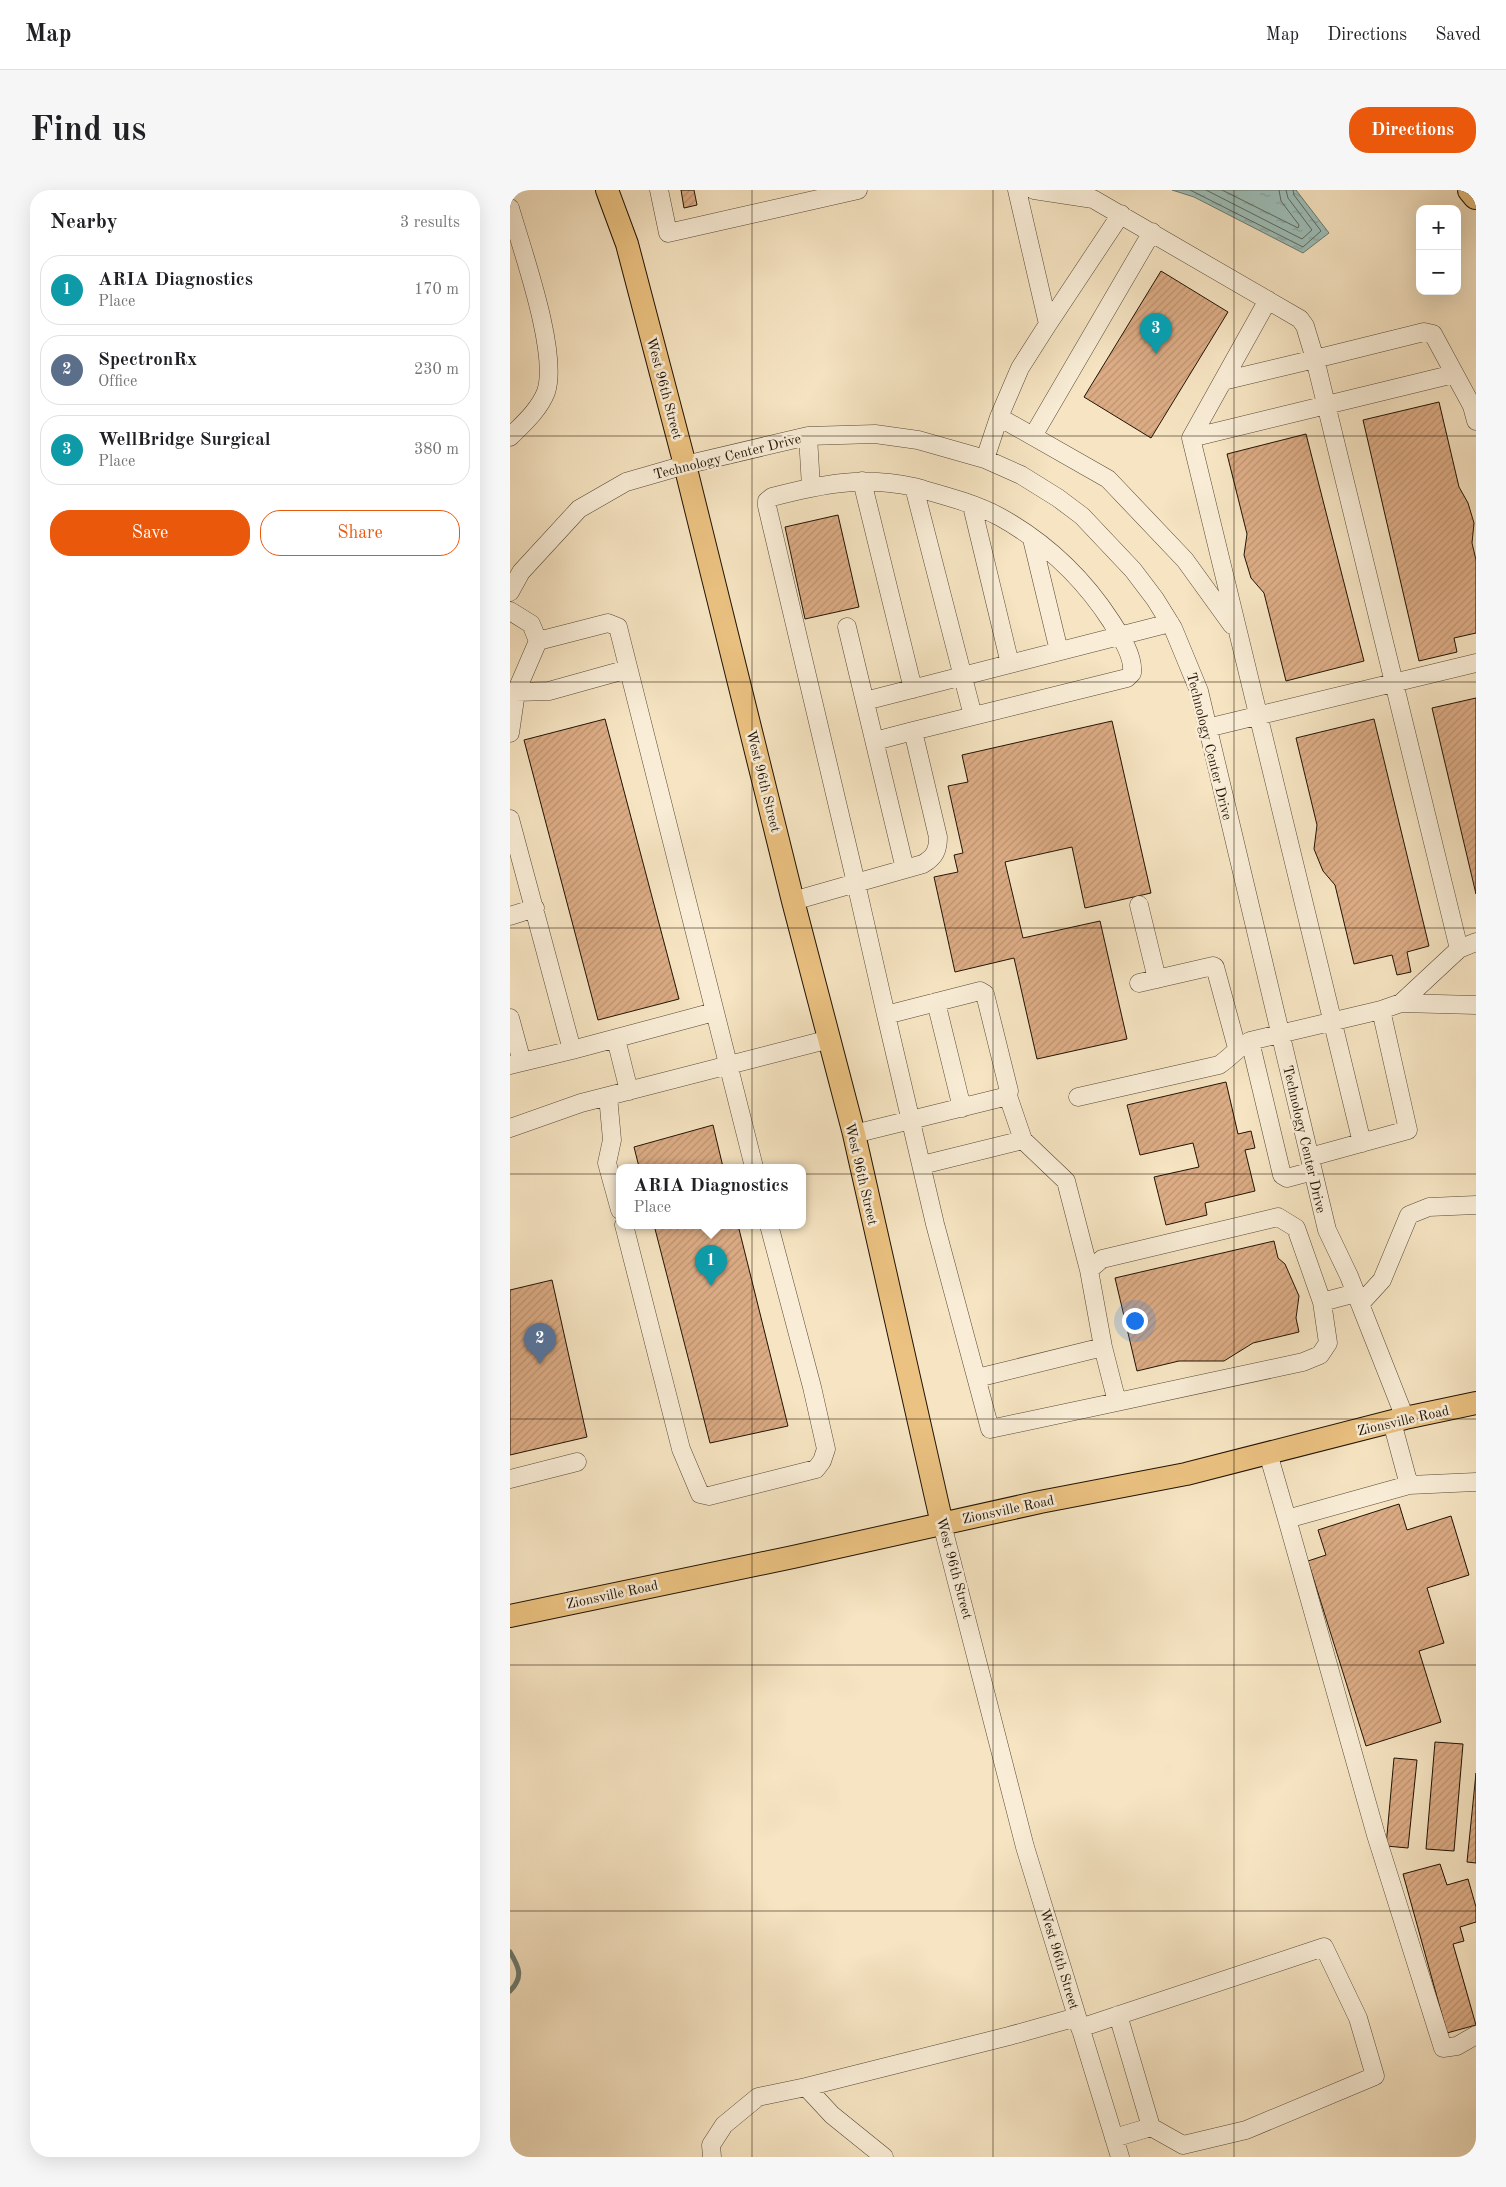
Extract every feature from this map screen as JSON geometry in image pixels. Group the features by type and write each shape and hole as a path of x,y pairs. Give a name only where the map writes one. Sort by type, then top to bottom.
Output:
{"highway":[{"path":"1471,190 1476,196"}],"main road":[{"name":"West 96th Street","path":"607,190 627,244 685,465 793,901 830,1038 854,1134 942,1524"},
{"name":"Zionsville Road","path":"510,1616 1186,1474 1398,1420 1475,1408"}],"street":[{"path":"659,190 668,233 858,190"},
{"path":"1017,190 1048,324"},
{"path":"1034,190 1093,199 1303,322 1327,406 1459,949"},
{"path":"510,208 544,330 549,366 546,392 539,405 510,437"},
{"path":"985,460 999,417 1020,368 1121,214"},
{"path":"1033,436 1152,232"},
{"path":"1268,300 1191,438 1362,1143"},
{"path":"1223,381 1424,332 1433,334 1472,406 1476,420"},
{"path":"1191,438 1454,374"},
{"path":"999,417 1108,479 1185,560 1237,632"},
{"name":"Technology Center Drive","path":"510,592 521,572 579,509 626,482 685,465 808,436 875,434 918,440 985,460 1021,475 1058,498 1082,516 1107,540 1133,570 1170,623 1186,657 1198,691 1327,1230 1358,1299 1398,1420 1409,1485"},
{"path":"808,436 811,487"},
{"path":"862,481 914,689"},
{"path":"875,741 1128,678 1132,673 1133,666 1120,636 1090,591 1046,547 999,516 914,488 889,482 862,481 811,487 772,497 767,501 922,1165 990,1429 1303,1362 1320,1354 1328,1343 1322,1302 1296,1228 1278,1217 1102,1259 1089,1270"},
{"path":"914,488 972,716"},
{"path":"972,506 1010,664"},
{"path":"1032,539 1059,652"},
{"path":"510,612 531,624 538,641 516,692 510,733"},
{"path":"538,641 608,623 618,628 753,1164"},
{"path":"865,701 1170,623"},
{"path":"848,627 905,869"},
{"path":"1207,728 1476,663"},
{"path":"516,692 549,691 628,669"},
{"path":"793,901 923,864 931,859 938,844 913,731"},
{"path":"510,819 572,1050"},
{"path":"1139,905 1157,978"},
{"path":"510,916 535,908"},
{"path":"1401,1003 1459,949 1476,942"},
{"path":"1139,983 1210,966 1215,968 1243,1044 1282,1175 1287,1178 1312,1164 1362,1143 1408,1130 1409,1126 1381,1010"},
{"path":"886,1015 980,991 985,994 1009,1091 1008,1096 1024,1140 1066,1181 1089,1270 1103,1347 1117,1402"},
{"path":"936,1002 962,1108"},
{"path":"1078,1097 1219,1065 1243,1044 1381,1010 1401,1003 1476,1006"},
{"path":"510,1018 516,1064 714,1012"},
{"path":"510,1128 581,1103 830,1038"},
{"path":"616,1039 629,1091"},
{"path":"608,1096 612,1140 607,1163 616,1196"},
{"path":"854,1134 1008,1096"},
{"path":"922,1165 1024,1140"},
{"path":"1322,1302 1358,1299 1382,1280 1409,1215 1429,1206 1476,1205"},
{"path":"625,1229 681,1449 700,1494 709,1496 816,1470 822,1461 826,1448 812,1387 770,1229"},
{"path":"977,1378 1103,1347"},
{"path":"1268,1453 1376,1835 1442,2048 1457,2046 1476,2035"},
{"path":"510,1479 577,1462"},
{"path":"1287,1519 1409,1485 1476,1482"},
{"name":"West 96th Street","path":"942,1524 1026,1846 1120,2157"},
{"path":"712,2157 711,2145 724,2125 758,2097 1000,2039 1118,2015 1324,1947 1358,2018 1375,2076 1246,2130 1183,2145 1151,2127 1118,2015"},
{"path":"806,2087 832,2115 884,2157"},
{"path":"1114,2138 1151,2127"}],"water":[{"path":"1172,190 1296,190 1329,233 1303,253 1194,197"}],"building":[{"path":"681,190 694,190 697,205 684,208"},
{"path":"1161,271 1228,312 1151,438 1084,397"},
{"path":"1439,402 1459,487 1468,503 1474,523 1472,543 1476,560 1476,633 1454,638 1457,652 1419,661 1363,420"},
{"path":"1306,434 1364,661 1286,681 1264,593 1251,578 1244,555 1247,534 1227,454"},
{"path":"838,515 859,607 805,619 785,527"},
{"path":"1476,698 1476,894 1432,708"},
{"path":"605,719 679,999 598,1020 524,740"},
{"path":"1374,719 1429,946 1407,952 1411,972 1397,975 1392,955 1354,964 1335,885 1323,871 1314,849 1317,825 1296,738"},
{"path":"1112,721 1151,893 1085,908 1072,847 1005,862 1023,938 1100,921 1127,1039 1037,1059 1014,958 955,972 934,877 958,872 954,855 963,853 948,786 968,782 962,755"},
{"path":"1226,1082 1238,1134 1251,1131 1255,1148 1245,1150 1255,1191 1205,1203 1207,1215 1166,1225 1154,1177 1199,1167 1193,1143 1140,1155 1127,1105"},
{"path":"713,1125 722,1164 638,1164 634,1147"},
{"path":"655,1229 739,1229 788,1426 710,1443"},
{"path":"1274,1241 1278,1258 1285,1264 1299,1296 1296,1318 1299,1332 1253,1343 1224,1361 1179,1361 1137,1371 1115,1278"},
{"path":"552,1280 587,1437 510,1455 510,1290"},
{"path":"1399,1504 1407,1530 1451,1516 1469,1575 1427,1588 1444,1643 1419,1651 1441,1722 1366,1746 1308,1561 1326,1555 1318,1530"},
{"path":"1435,1742 1463,1744 1454,1851 1426,1849"},
{"path":"1394,1758 1417,1760 1408,1848 1386,1846"},
{"path":"1476,1773 1476,1863 1467,1862"},
{"path":"1440,1864 1447,1885 1468,1879 1476,1907 1476,1922 1460,1927 1464,1941 1453,1944 1476,2025 1447,2033 1403,1874"}],"waterway":[{"path":"510,1952 519,1972 517,1981 510,1991"}],"place":[{"name":"WellBridge Surgical","path":"1156,354"},
{"name":"ARIA Diagnostics","path":"711,1286"},
{"name":"SpectronRx","path":"540,1364"}]}
